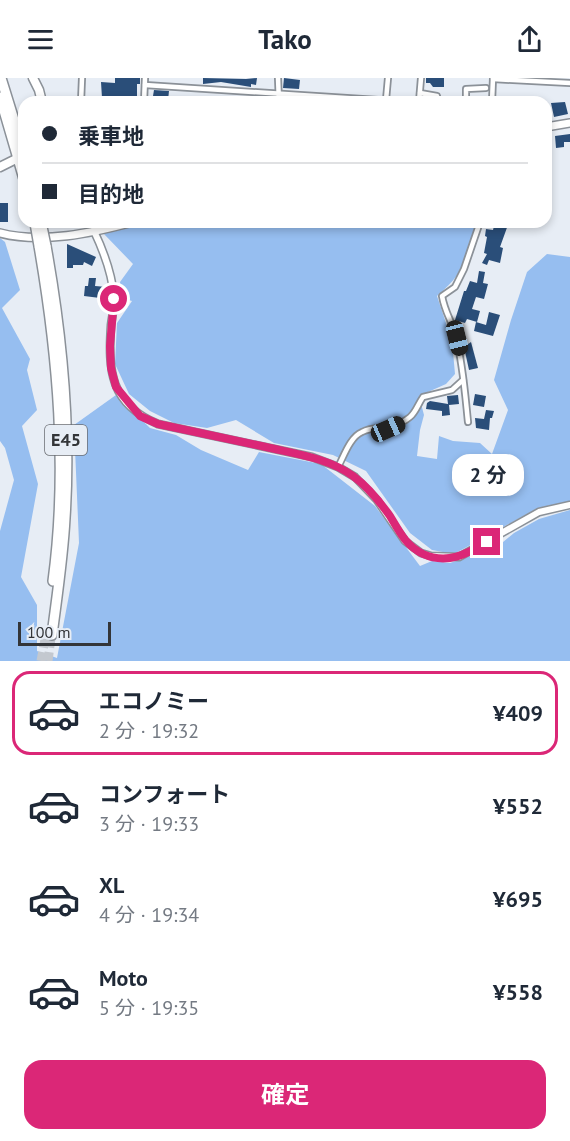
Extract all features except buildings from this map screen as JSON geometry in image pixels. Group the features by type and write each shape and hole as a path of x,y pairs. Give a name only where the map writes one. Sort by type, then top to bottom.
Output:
{"highway":[{"path":"1,78 18,133"},
{"path":"33,78 40,96"},
{"path":"0,96 18,158"},
{"path":"0,167 14,160"},
{"name":"E45","path":"38,228 43,246 56,363 60,469 49,635"}],"main road":[{"path":"552,126 570,123"},
{"path":"0,233 45,237 107,228"}],"street":[{"path":"81,96 82,78"},
{"path":"144,96 145,78"},
{"path":"279,78 279,93"},
{"path":"386,96 388,78"},
{"path":"420,96 421,78"},
{"path":"492,96 493,79 570,83"},
{"path":"145,85 325,96"},
{"path":"466,96 466,89 486,88"},
{"path":"420,93 437,96"},
{"path":"94,228 108,261 114,299 110,346 111,368 116,387 140,416 158,424 312,457 339,467 372,494 405,541 421,553 431,556 459,557 539,512 570,505"},
{"path":"468,422 461,355 453,326 445,312 442,297 455,287 464,269 478,228"},
{"path":"339,467 350,443 360,432 371,429 388,429 403,422 413,415 423,398 452,390 463,380"}],"shaded area":[{"path":"109,228 480,228 466,263 437,296 452,341 455,374 446,384 419,396 424,415 417,456 437,459 439,436 453,441 480,443 492,454 508,410 494,380 527,272 547,254 570,257 570,501 538,508 454,554 432,550 410,533 366,471 333,455 274,443 236,420 207,428 174,423 150,411 129,394 115,364 117,323 132,301 122,298 120,282 133,264 104,234"},
{"path":"0,238 5,242 20,290 2,308 30,359 27,370 37,410 22,426 38,484 21,577 37,605 37,651 57,658 79,543 74,425 116,395 150,428 176,435 201,450 248,470 259,452 321,464 375,506 420,566 432,561 450,563 482,552 491,552 514,533 539,519 570,510 570,661 0,661 0,531 14,480 5,448 0,441"}],"tunnel":[{"path":"41,661 46,634"},
{"path":"48,661 51,638"}],"route":[{"path":"114,299 111,322 111,368 116,387 140,416 158,424 312,457 339,467 367,489 391,518 405,541 421,553 441,558 459,557 487,542"}]}
